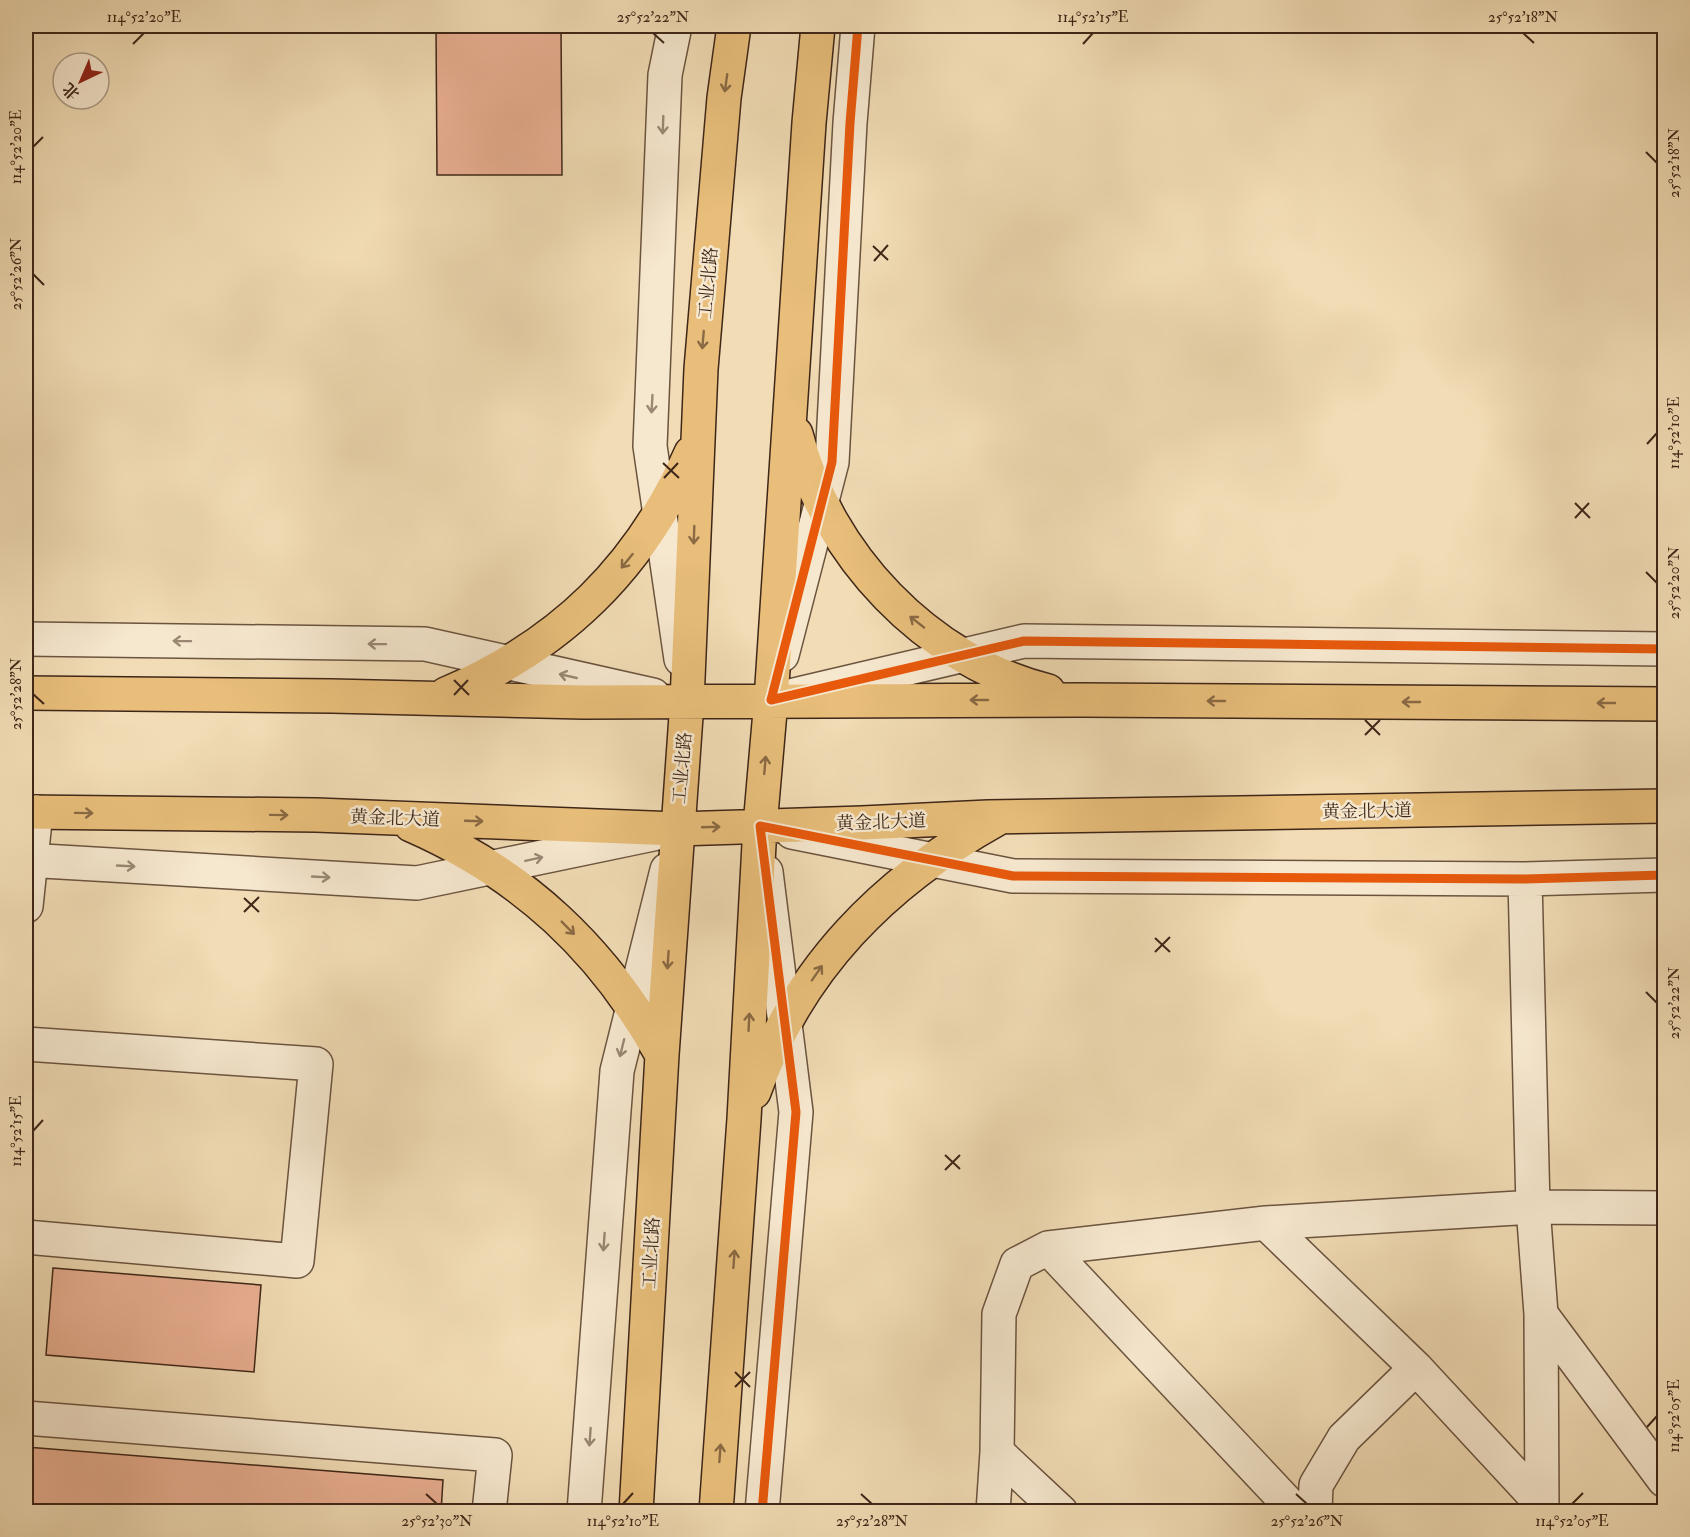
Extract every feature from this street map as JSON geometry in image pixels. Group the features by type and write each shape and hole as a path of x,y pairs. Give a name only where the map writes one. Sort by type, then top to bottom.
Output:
{"main road":[{"name":"工业北路","path":"636,1512 662,1055 687,702 701,369 723,98 734,26"},
{"path":"716,1512 744,1119 760,826 771,700 809,123 818,26"},
{"path":"790,413 800,451 822,503 854,556 879,587 915,621 963,655 1007,677 1082,700"},
{"path":"437,698 481,679 509,663 562,627 597,594 628,560 660,514 679,481 698,438"},
{"path":"26,693 583,702 1082,700 1665,704"},
{"name":"黄金北大道","path":"31,812 316,815 677,829 1002,816 1665,806"},
{"path":"744,1119 760,1076 785,1024 801,996 828,958 857,924 890,892 931,859 1002,816"},
{"path":"396,818 442,838 492,867 526,891 564,924 592,953 633,1006 662,1055"}],"street":[{"path":"26,639 425,644 687,702 650,446 665,75 675,26"},
{"path":"858,26 850,123 832,462 771,700 1024,640 1665,649"},
{"path":"26,906 31,812"},
{"path":"762,1512 796,1112 760,826 1013,876 1526,879 1665,875"},
{"path":"28,860 417,883 677,829 617,1071 584,1512"},
{"path":"1526,879 1533,1206 1541,1314 1542,1508"},
{"path":"26,1044 316,1064 297,1261 26,1237"},
{"path":"993,1512 997,1452 999,1314 1017,1264 1048,1248 1266,1223 1533,1206 1665,1208"},
{"path":"1266,1223 1416,1368 1542,1508"},
{"path":"1048,1248 1296,1512"},
{"path":"1541,1314 1665,1480"},
{"path":"1315,1512 1316,1485 1344,1438 1416,1368"},
{"path":"26,1418 495,1455 489,1512"},
{"path":"997,1452 1061,1512"}],"building":[{"path":"436,26 561,26 562,175 437,175"},
{"path":"53,1268 261,1285 254,1372 46,1355"},
{"path":"26,1447 443,1480 441,1512 26,1512"}],"cycle path":[{"path":"858,26 850,123 832,462 771,700 1024,641 1664,649"},
{"path":"762,1512 796,1112 760,826 1013,876 1525,879 1664,875"}]}
